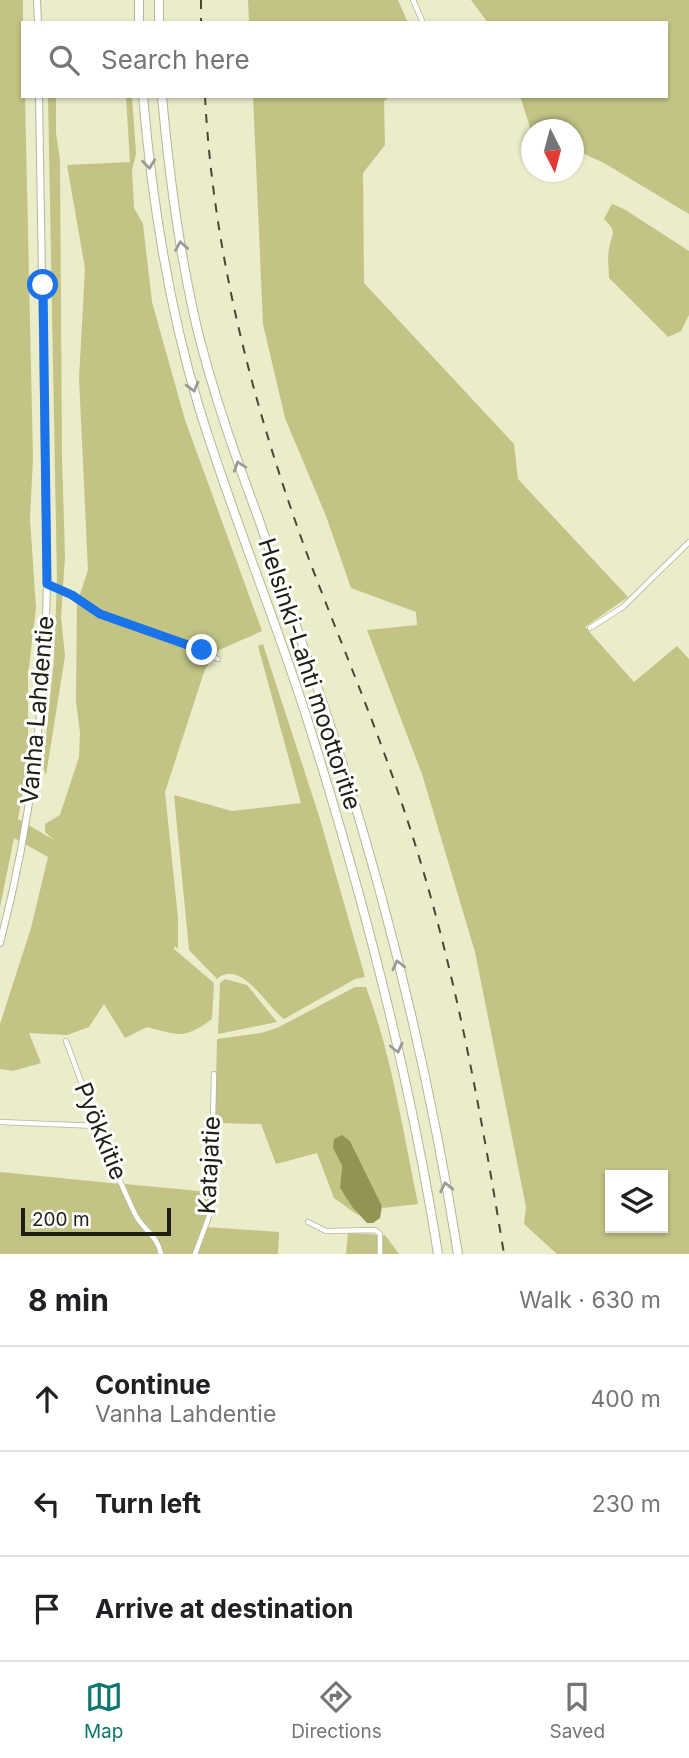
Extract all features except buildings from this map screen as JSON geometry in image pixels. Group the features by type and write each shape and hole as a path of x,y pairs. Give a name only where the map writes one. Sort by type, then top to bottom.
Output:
{"highway":[{"path":"139,0 139,21"},
{"path":"159,0 159,21"},
{"name":"Helsinki-Lahti moottoritie","path":"143,98 155,207 180,334 197,401 301,700 344,840 397,1047 438,1254"},
{"name":"Helsinki-Lahti moottoritie","path":"162,98 174,204 198,330 220,408 324,706 367,847 417,1043 458,1254"}],"main road":[{"path":"37,0 38,21"},
{"name":"Vanha Lahdentie","path":"0,943 13,893 36,765 46,658 39,98"}],"street":[{"path":"414,0 422,21"},
{"path":"590,628 623,607 689,542"},
{"path":"47,584 72,595 100,614 141,626 218,659"},
{"name":"Pyökkitie","path":"66,1041 136,1217 156,1238 161,1254"},
{"name":"Katajatie","path":"195,1254 211,1211 214,1074"},
{"path":"0,1122 98,1126"},
{"path":"307,1222 326,1231 375,1230 380,1234 380,1254"}],"green space":[{"path":"0,0 23,0 21,98 25,98 33,458 30,519 36,608 28,675 28,761 18,819 54,840 45,832 45,824 60,815 79,757 80,733 76,701 77,603 88,570 79,378 85,268 67,165 130,162 126,98 132,98 136,154 132,170 134,208 143,224 152,302 185,420 262,631 219,650 205,669 165,792 178,918 178,949 175,946 174,949 214,983 212,1019 187,1033 174,1034 147,1027 125,1038 104,1004 89,1027 67,1035 29,1033 41,1063 13,1071 0,1069 0,1024 31,928 48,857 14,838 0,907"},
{"path":"248,0 398,0 407,21 249,21"},
{"path":"471,0 689,0 689,214 584,154 584,119 527,119 521,98 668,98 668,21 487,21"},
{"path":"48,98 56,98 56,133 60,160 65,556 61,617 65,656 46,775 43,767 54,659 57,579"},
{"path":"253,98 388,98 384,101 385,145 363,173 364,283 514,444 518,479 628,597 585,627 634,682 677,646 689,659 689,1254 557,1254 524,1224 526,1207 475,952 422,774 367,630 417,625 416,612 351,588 326,516 285,418 263,324"},
{"path":"612,204 689,251 689,315 681,331 668,337 609,278 608,252 613,233 604,219"},
{"path":"263,644 320,819 365,977 355,979 284,1019 244,979 226,974 217,979 189,950 174,795 232,811 301,803 258,646"},
{"path":"225,979 247,985 277,1022 218,1034 220,983"},
{"path":"355,987 366,987 383,1040 418,1204 383,1208 350,1141 333,1148 342,1166 340,1188 359,1216 334,1198 317,1153 276,1164 261,1124 215,1123 217,1039 277,1028"},
{"path":"0,1172 120,1184 135,1220 153,1239 159,1254 0,1254"},
{"path":"125,1184 209,1192 209,1211 193,1254 164,1254 157,1236 138,1216"},
{"path":"206,1227 279,1232 278,1254 198,1254"},
{"path":"348,1233 385,1235 399,1254 346,1254"}],"shaded area":[{"path":"342,1135 350,1141 382,1206 380,1218 373,1223 367,1223 340,1188 342,1166 333,1148 334,1139"}],"railway":[{"path":"201,0 201,21"},
{"path":"205,98 217,213 253,385 287,498 384,752 424,872 464,1035 504,1254"}],"route":[{"path":"43,285 47,584 72,595 100,614 141,626 202,650"}]}
